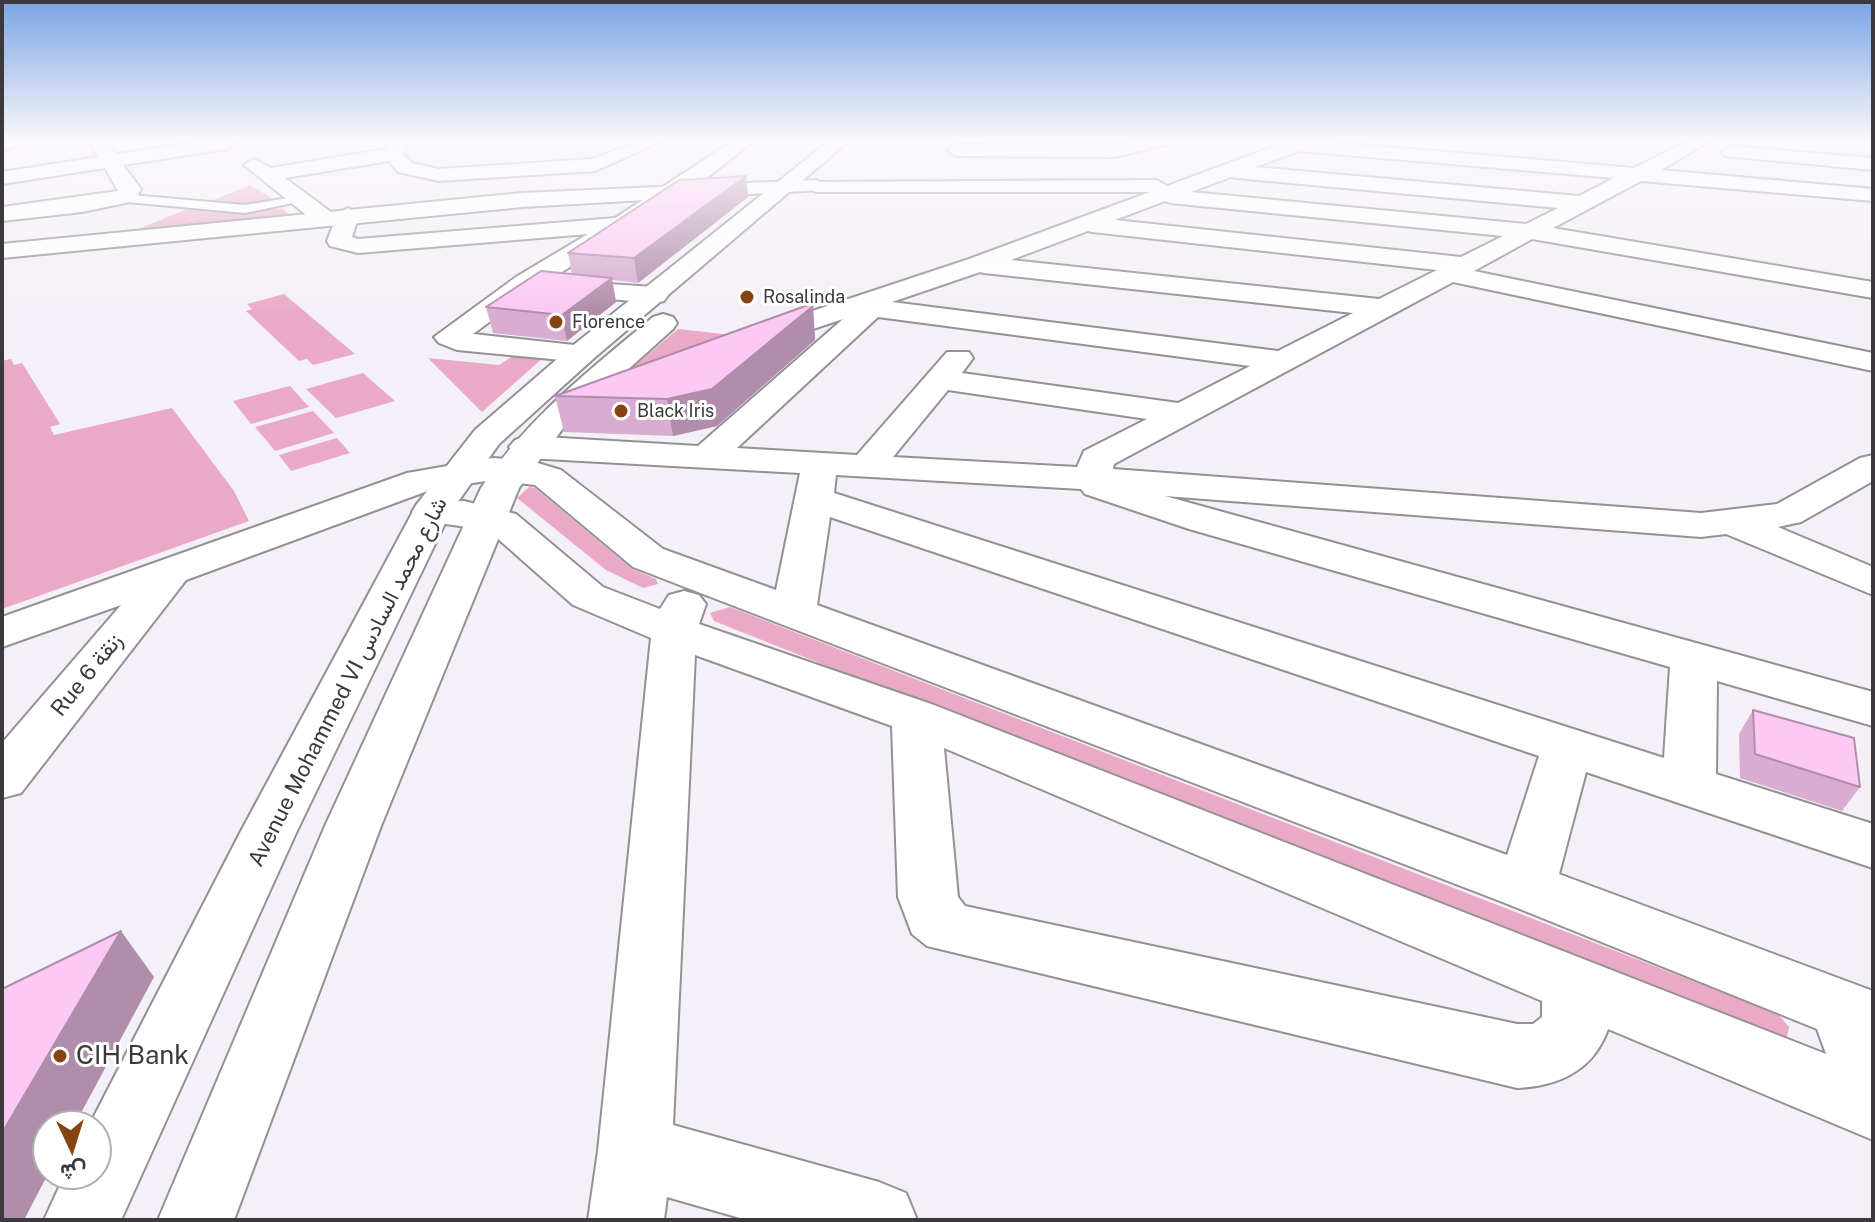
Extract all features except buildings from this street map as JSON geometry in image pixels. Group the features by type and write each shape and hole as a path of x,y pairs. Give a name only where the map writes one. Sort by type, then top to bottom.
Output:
{"street":[{"path":"2,214 120,198"},
{"path":"298,198 323,217"},
{"path":"2,251 323,217 552,198"},
{"path":"615,198 621,225"},
{"path":"582,353 449,338 452,332 525,283 664,198"},
{"name":"Avenue Mohammed VI شارع محمد السادس","path":"196,1220 353,826 483,483 487,437 582,353 654,295 784,198"},
{"name":"Avenue Mohammed VI شارع محمد السادس","path":"82,1220 268,833 483,483 576,400 787,198"},
{"path":"736,346 870,305 1153,198"},
{"path":"1228,198 1526,231 1873,290"},
{"path":"1357,253 1366,198"},
{"path":"1525,198 1580,203"},
{"path":"1092,479 1097,459 1591,198"},
{"path":"348,215 339,241 358,246 621,225"},
{"path":"1082,224 1357,253 1456,269 1873,362"},
{"path":"978,264 1382,308"},
{"path":"525,283 654,295"},
{"path":"870,305 988,324 1282,361"},
{"path":"707,457 870,305"},
{"path":"867,466 988,324"},
{"path":"941,379 1182,414"},
{"path":"576,400 634,381"},
{"path":"483,483 707,457 817,482 1567,747 1873,846"},
{"path":"817,482 867,466 1092,479 1658,524 1735,523 1787,514 1873,466"},
{"path":"1092,479 1098,486 1203,521 1873,709"},
{"path":"2,633 420,481 483,483 552,480 648,558 1526,886 1858,1015 1873,1088"},
{"path":"794,612 817,482"},
{"path":"483,483 514,529 566,580 588,596 674,631 916,717 1873,1106"},
{"path":"1735,523 1873,582"},
{"name":"Rue 6 زنقة","path":"2,779 172,571"},
{"path":"710,582 687,600 678,612 674,631 630,1185 879,1220"},
{"path":"1689,786 1694,659"},
{"path":"916,717 928,897 933,916 949,928 1517,1056 1547,1055 1575,1030 1574,985"},
{"path":"1526,886 1567,747"}],"lane":[{"path":"120,198 245,209 301,200"}],"shaded area":[{"path":"218,198 273,199 255,206 206,203"},
{"path":"282,208 288,214 133,231 185,210 240,214"},
{"path":"284,294 355,354 313,365 307,359 299,361 246,311 252,309 247,304"},
{"path":"678,329 732,335 632,368"},
{"path":"514,355 544,357 482,412 428,358 499,365"},
{"path":"11,359 14,365 22,363 60,424 50,427 54,435 172,408 234,491 249,521 2,609 2,361"},
{"path":"363,373 395,401 336,418 306,389"},
{"path":"290,386 309,407 251,424 233,401"},
{"path":"313,411 334,433 275,451 255,427"},
{"path":"337,438 350,453 291,471 279,455"},
{"path":"529,487 535,488 632,569 656,579 658,584 643,588 606,570 517,498"},
{"path":"730,607 1778,1014 1789,1027 1786,1042 1776,1044 714,621 710,613"}],"place":[{"name":"Rosalinda","path":"747,297"},
{"name":"Florence","path":"556,322"},
{"name":"Black Iris","path":"621,411"},
{"name":"CIH Bank","path":"60,1056"}]}
